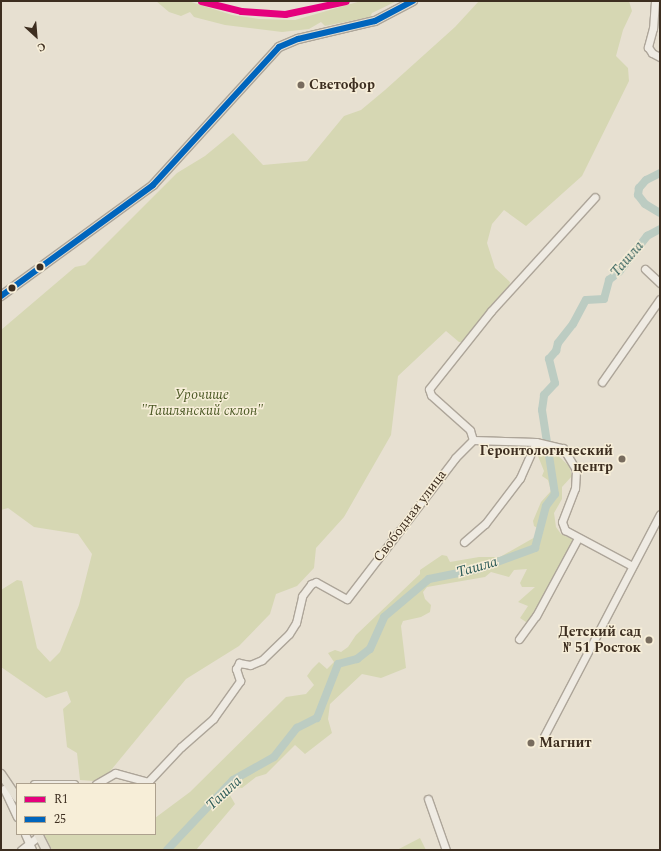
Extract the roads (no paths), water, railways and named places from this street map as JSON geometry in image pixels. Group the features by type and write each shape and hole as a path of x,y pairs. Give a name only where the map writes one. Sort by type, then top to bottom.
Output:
{"main road":[{"path":"1,296 153,185 279,47 298,39 375,21 413,1"},
{"path":"1,774 4,788 16,794"},
{"path":"38,835 46,850"}],"street":[{"path":"655,1 653,28 648,46 652,53 660,57"},
{"path":"595,197 491,311 429,390 431,395 470,430 473,440 536,442 563,448 576,470 575,488 562,522 565,530 632,566"},
{"path":"645,269 660,283"},
{"path":"602,382 660,299"},
{"name":"Свободная улица","path":"147,783 181,747 213,719 240,681 236,669 239,663 250,664 262,660 289,634 296,623 302,596 311,584 316,582 347,599 454,458 473,440"},
{"path":"464,542 485,524 520,478 536,442"},
{"path":"544,736 660,514"},
{"path":"519,639 536,616 578,538"},
{"path":"98,783 115,773 147,783"},
{"path":"4,788 16,815"},
{"path":"428,799 446,850"},
{"path":"25,835 31,847"},
{"path":"21,850 31,847 38,835"}],"waterway":[{"name":"Ташла","path":"660,173 646,180 639,188 638,195 645,204 660,213"},
{"name":"Ташла","path":"167,850 233,780 274,757 297,728 317,718 338,664 357,659 370,649 384,617 429,579 478,569 535,548 546,506 555,494 542,410 544,395 555,383 549,359 556,351 558,343 573,324 586,300 604,299 609,280 619,272 647,236 660,229"}],"place":[{"name":"Светофор","path":"301,85"},
{"name":"Геронтологический центр","path":"622,459"},
{"name":"Детский сад № 51 Росток","path":"649,640"},
{"name":"Магнит","path":"531,743"}],"park label":[{"name":"Урочище \"Ташлянский склон\"","path":"202,404"}]}
